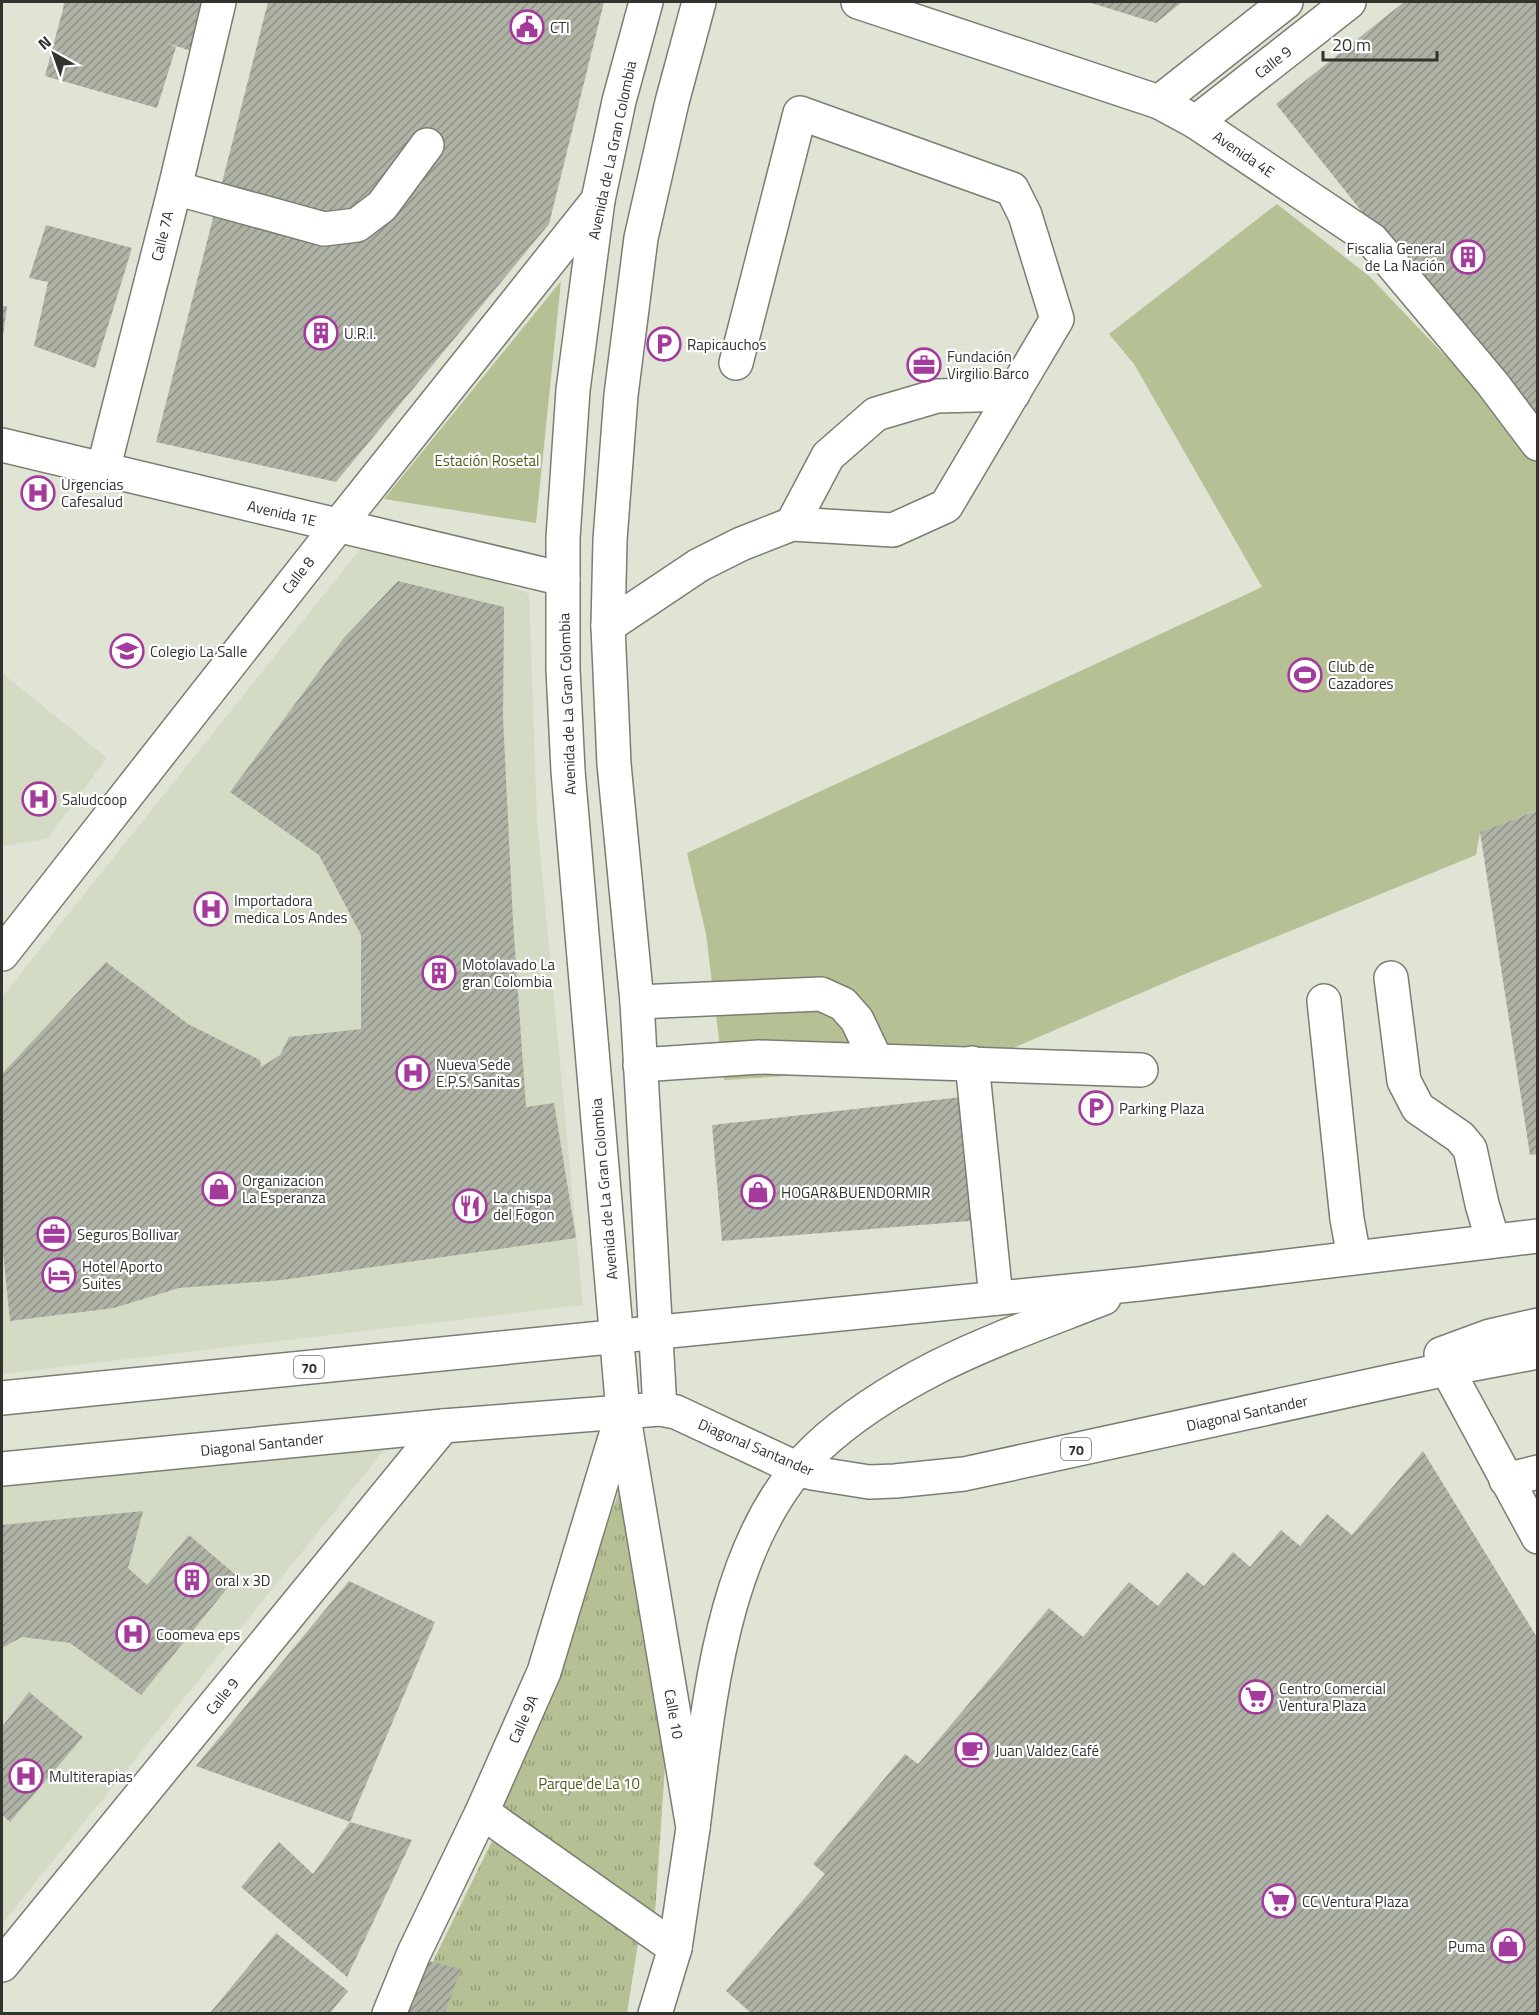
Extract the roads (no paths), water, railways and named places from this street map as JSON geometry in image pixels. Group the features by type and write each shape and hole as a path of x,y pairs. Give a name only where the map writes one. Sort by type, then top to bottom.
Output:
{"street":[{"name":"Calle 7A","path":"103,470 175,188 219,2"},
{"name":"Avenida de La Gran Colombia","path":"623,1412 568,771 562,669 563,538 573,390 598,200 619,101 646,2"},
{"path":"660,1409 637,1002 614,764 608,626 610,540 621,395 641,238 672,102 699,2"},
{"name":"Avenida 4E","path":"858,2 1160,102 1196,122 1372,240 1492,383 1538,444"},
{"path":"1160,102 1286,2"},
{"name":"Calle 9","path":"1196,122 1349,2"},
{"path":"608,626 699,565 741,544 792,524 892,530 946,506 1056,319 1025,215 1012,189 800,113 736,363"},
{"path":"175,188 324,229 357,225 382,206 427,144"},
{"name":"Calle 8","path":"2,954 338,526 598,200"},
{"path":"792,524 828,456 876,414 938,396 1013,394"},
{"name":"Avenida 1E","path":"2,445 563,579"},
{"path":"1391,978 1404,1081 1418,1108 1460,1137 1470,1149 1493,1241"},
{"path":"637,1002 821,994 843,1004 857,1020 876,1060"},
{"path":"1324,1001 1347,1219 1354,1257"},
{"path":"640,1065 759,1057 1140,1070"},
{"path":"972,1064 996,1298"},
{"name":"70","path":"2,1398 1139,1284 1538,1236"},
{"path":"693,1828 708,1713 731,1604 757,1532 777,1497 798,1469 816,1449 863,1411 936,1368 1139,1284"},
{"path":"1371,1386 1467,1344 1538,1325"},
{"name":"Diagonal Santander","path":"2,1469 443,1426 660,1409 676,1412 798,1469 842,1479 869,1482 896,1481 964,1474 1447,1369 1538,1352"},
{"path":"1447,1369 1538,1537"},
{"name":"Calle 9A","path":"389,2013 414,1953 482,1812 544,1672 623,1412"},
{"name":"Calle 10","path":"623,1412 693,1828 675,1948 655,2013"},
{"name":"Calle 9","path":"2,1965 443,1426"},
{"path":"1506,1480 1538,1473"},
{"path":"482,1812 675,1948"}],"place":[{"name":"CTI","path":"527,27"},
{"name":"Fiscalia General de La Nación","path":"1468,257"},
{"name":"U.R.I.","path":"321,333"},
{"name":"Rapicauchos","path":"664,344"},
{"name":"Fundación Virgilio Barco","path":"924,365"},
{"name":"Urgencias Cafesalud","path":"38,493"},
{"name":"Colegio La Salle","path":"127,651"},
{"name":"Club de Cazadores","path":"1305,675"},
{"name":"Saludcoop","path":"39,799"},
{"name":"Importadora medica Los Andes","path":"211,909"},
{"name":"Motolavado La gran Colombia","path":"439,973"},
{"name":"Nueva Sede E.P.S. Sanitas","path":"413,1073"},
{"name":"Parking Plaza","path":"1096,1108"},
{"name":"Organizacion La Esperanza","path":"219,1189"},
{"name":"HOGAR&BUENDORMIR","path":"758,1192"},
{"name":"La chispa del Fogon","path":"470,1206"},
{"name":"Seguros Bollivar","path":"54,1234"},
{"name":"Hotel Aporto Suites","path":"59,1275"},
{"name":"oral x 3D","path":"192,1580"},
{"name":"Coomeva eps","path":"133,1634"},
{"name":"Centro Comercial Ventura Plaza","path":"1256,1697"},
{"name":"Juan Valdez Café","path":"972,1750"},
{"name":"Multiterapias","path":"26,1776"},
{"name":"CC Ventura Plaza","path":"1279,1901"},
{"name":"Puma","path":"1508,1946"}],"park label":[{"name":"Estación Rosetal","path":"487,460"},
{"name":"Parque de La 10","path":"589,1783"}]}
